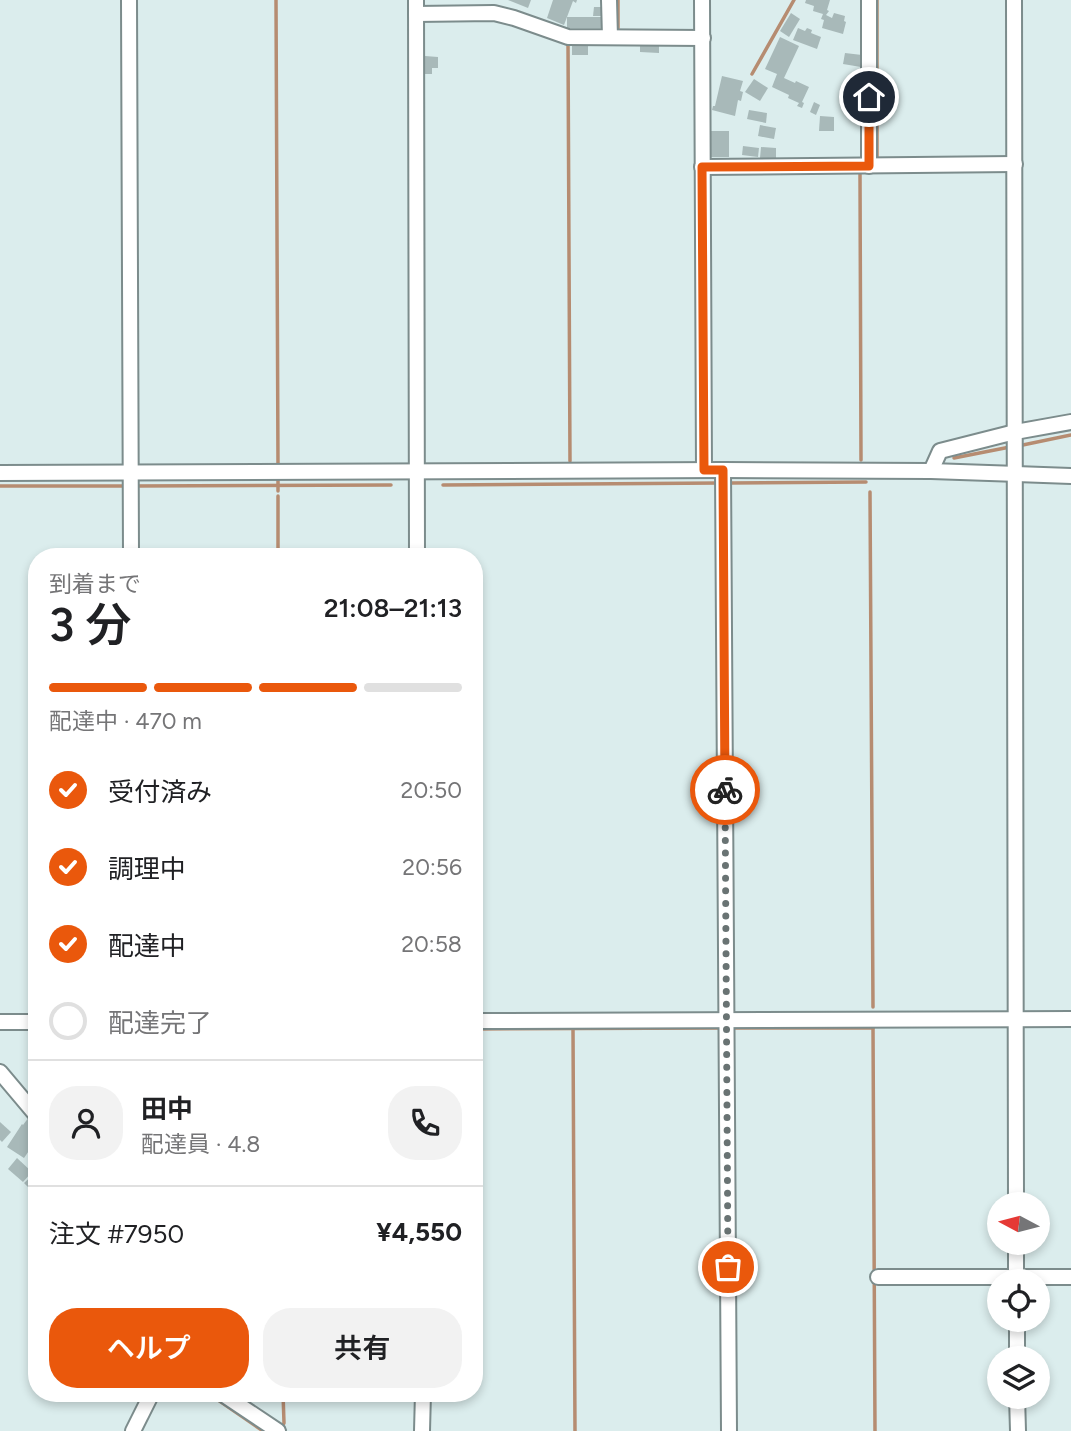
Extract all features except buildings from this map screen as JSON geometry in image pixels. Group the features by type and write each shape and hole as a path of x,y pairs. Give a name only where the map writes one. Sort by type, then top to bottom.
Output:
{"street":[{"path":"129,0 131,548"},
{"path":"610,0 610,37"},
{"path":"702,0 704,470"},
{"path":"869,0 869,166"},
{"path":"1014,0 1016,1192"},
{"path":"418,548 416,7 495,13 568,37 702,38"},
{"path":"702,167 1015,164"},
{"path":"931,471 940,451 1015,442 1071,422"},
{"path":"0,473 131,482 417,472 704,470 931,471 1071,476"},
{"path":"723,470 729,1431"},
{"path":"483,1021 1071,1019"},
{"path":"0,1022 28,1022"},
{"path":"1,1074 28,1106"},
{"path":"878,1277 987,1275"},
{"path":"1050,1276 1071,1277"},
{"path":"133,1431 148,1402"},
{"path":"234,1402 278,1431"},
{"path":"422,1431 423,1402"},
{"path":"1017,1409 1017,1431"}],"waterway":[{"path":"276,0 278,464"},
{"path":"618,0 618,28"},
{"path":"752,74 794,0"},
{"path":"877,0 877,157"},
{"path":"568,43 570,461"},
{"path":"860,173 861,460"},
{"path":"1018,446 1071,435"},
{"path":"954,458 1010,447"},
{"path":"278,479 278,491"},
{"path":"730,483 866,482"},
{"path":"443,485 720,483"},
{"path":"135,486 391,485"},
{"path":"0,486 127,486"},
{"path":"870,492 873,1007"},
{"path":"278,496 278,548"},
{"path":"873,1027 875,1431"},
{"path":"483,1029 719,1028"},
{"path":"734,1028 873,1028"},
{"path":"573,1029 575,1431"},
{"path":"978,1270 987,1270"},
{"path":"1050,1270 1071,1270"},
{"path":"221,1402 263,1431"},
{"path":"282,1427 283,1402"}],"way so far":[{"path":"725,790 728,1267"}],"route":[{"path":"725,790 723,470 704,470 702,167 869,166 869,97"}]}
